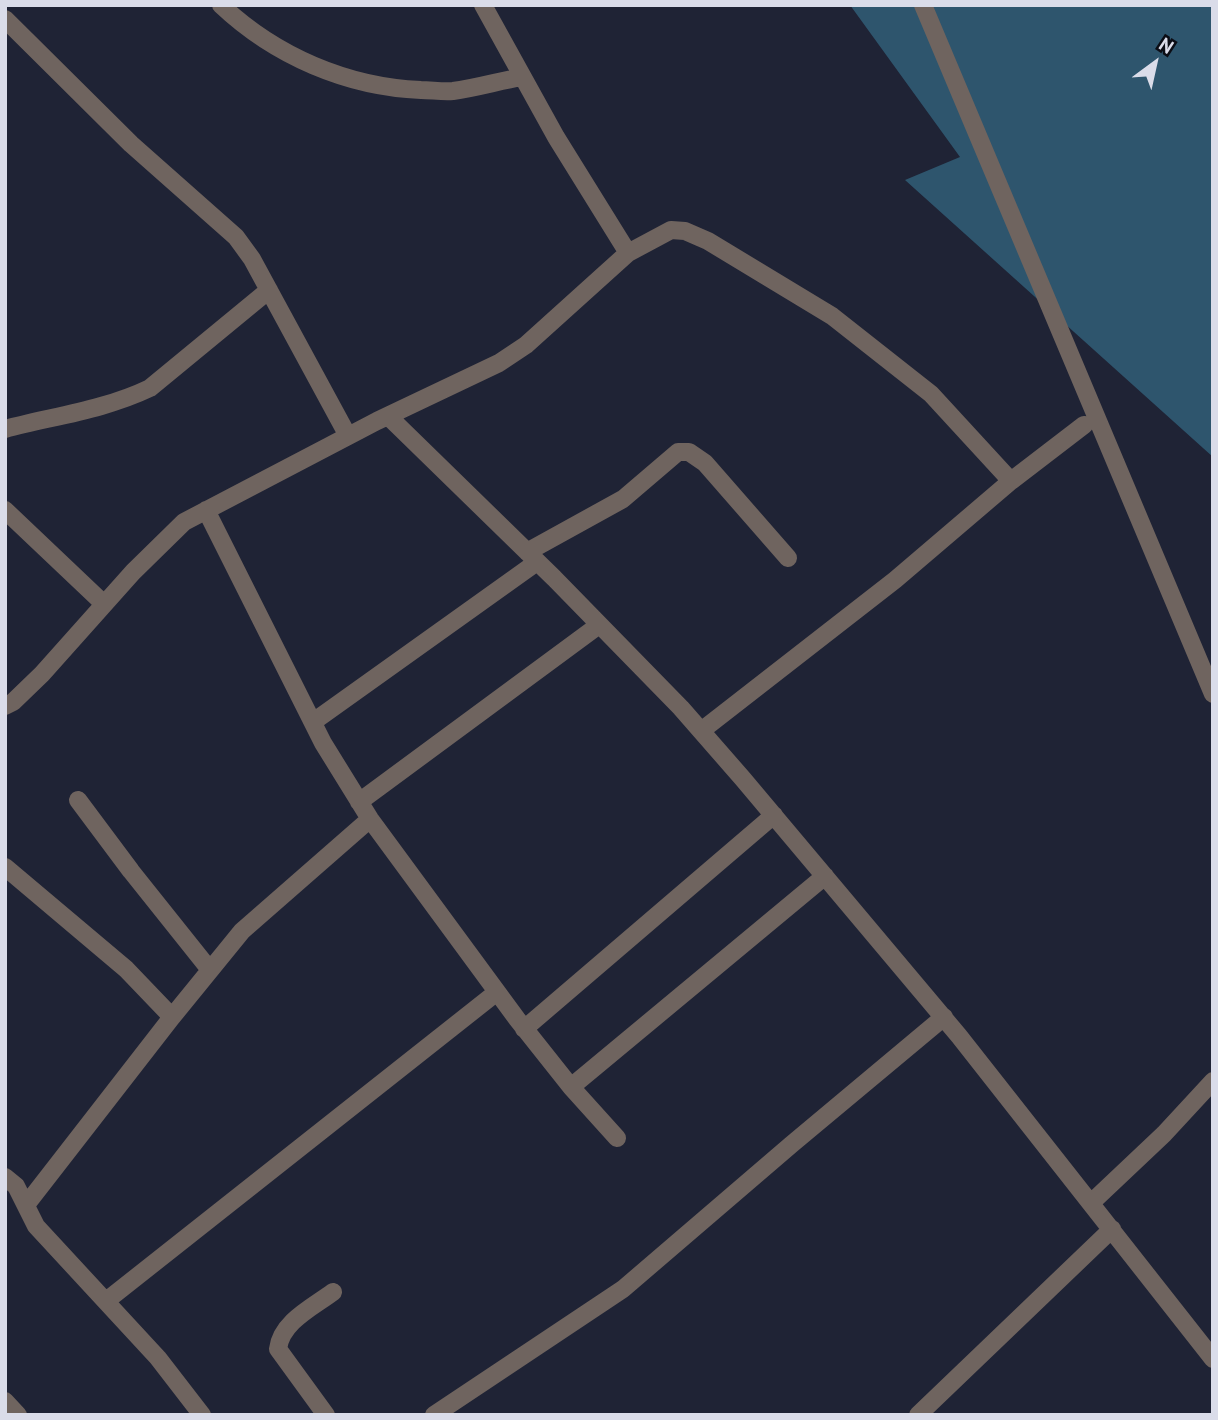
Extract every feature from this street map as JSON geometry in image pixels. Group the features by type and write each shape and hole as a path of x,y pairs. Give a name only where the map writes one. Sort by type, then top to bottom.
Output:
{"street":[{"path":"221,5 254,34 285,53 338,75 395,89 451,91 522,76"},
{"path":"483,5 556,137 628,253"},
{"path":"923,5 1213,694"},
{"path":"5,19 131,144 236,237 252,259 348,436"},
{"path":"5,706 13,702 42,674 164,539 184,522 348,436 499,363 526,345 628,253 671,230 685,231 708,241 832,316 931,394 1011,481"},
{"path":"5,429 103,406 150,388 269,290"},
{"path":"388,416 532,557 701,730 943,1017 1112,1229 1206,1337 1213,1359"},
{"path":"701,730 895,580 1011,481 1084,425"},
{"path":"313,722 532,557 623,499 678,452 689,452 705,463 788,558"},
{"path":"5,510 104,604"},
{"path":"206,510 323,743 370,819 524,1028 571,1087 617,1138"},
{"path":"359,802 599,625"},
{"path":"78,800 210,970"},
{"path":"524,1028 774,815"},
{"path":"26,1205 172,1017 243,932 370,819"},
{"path":"5,867 126,969 172,1017"},
{"path":"571,1087 825,876"},
{"path":"106,1301 497,992"},
{"path":"434,1415 623,1289 943,1017"},
{"path":"1091,1203 1164,1134 1213,1082"},
{"path":"5,1177 16,1186 36,1226 158,1357 202,1415"},
{"path":"918,1415 1112,1229"},
{"path":"326,1415 278,1349 279,1338 289,1325 333,1292"},
{"path":"5,1401 18,1415"}],"water":[{"path":"850,5 1213,5 1213,457 905,180 960,157"}]}
